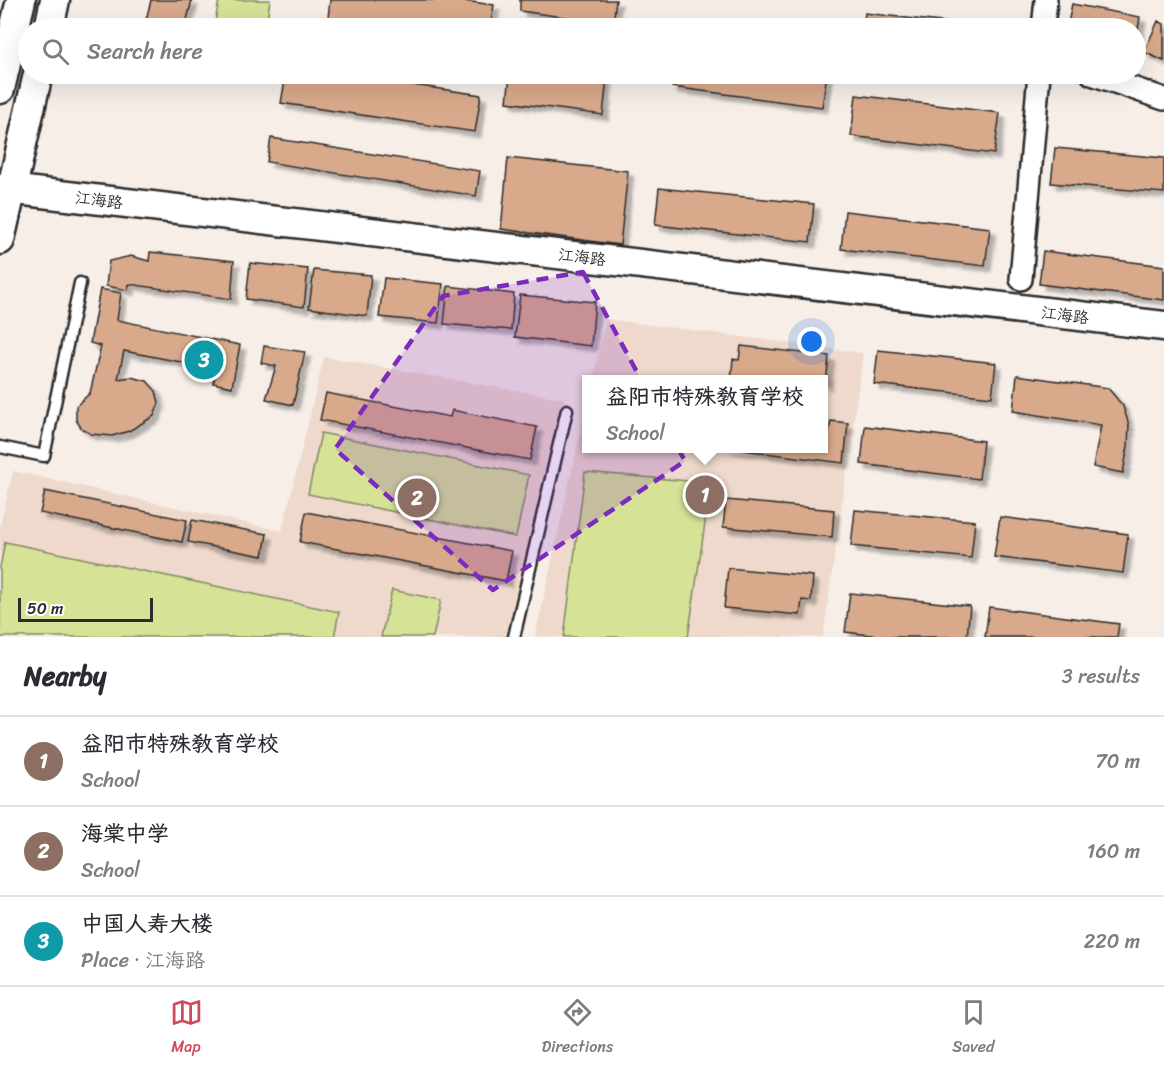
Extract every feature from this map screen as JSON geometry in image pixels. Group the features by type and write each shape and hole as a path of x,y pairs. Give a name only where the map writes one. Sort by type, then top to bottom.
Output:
{"street":[{"path":"0,89 21,0"},
{"path":"51,18 55,0"},
{"path":"1044,18 1046,0"},
{"path":"0,240 6,189 35,84"},
{"path":"1021,279 1038,84"},
{"path":"1121,84 1164,99"},
{"name":"江海路","path":"6,189 1164,326"}],"lane":[{"path":"0,447 44,456 80,283"},
{"path":"514,637 567,410"}],"highlighted area":[{"path":"583,272 685,461 493,590 335,449 443,296"}],"shaded area":[{"path":"606,319 863,353 823,637 535,637 582,425 582,453 828,453 828,375 594,375"},
{"path":"324,357 565,399 515,637 0,637 0,526 13,471 282,531"}],"green space":[{"path":"219,0 270,0 267,18 216,18"},
{"path":"321,433 529,475 516,537 308,494"},
{"path":"585,472 711,483 688,637 564,637"},
{"path":"5,542 339,612 334,637 0,637 0,567"},
{"path":"392,590 441,600 433,637 381,637"}],"building":[{"path":"151,0 192,0 188,18 146,18"},
{"path":"330,0 456,0 494,5 492,18 328,18"},
{"path":"520,0 616,0 614,18 570,18 520,11"},
{"path":"1072,4 1140,17 1140,18 1069,18"},
{"path":"865,13 907,18 864,18"},
{"path":"1158,21 1164,24 1164,61 1146,53 1146,48"},
{"path":"284,84 407,84 481,95 475,132 281,103"},
{"path":"509,84 606,84 603,115 507,102"},
{"path":"672,84 825,84 822,107 672,87"},
{"path":"856,95 1000,113 994,154 851,136"},
{"path":"271,138 480,171 476,196 267,162"},
{"path":"1055,148 1164,158 1164,193 1051,183"},
{"path":"508,158 628,171 620,245 501,229"},
{"path":"659,188 814,204 810,242 655,225"},
{"path":"845,211 990,228 985,266 841,249"},
{"path":"1043,251 1164,266 1164,300 1039,284"},
{"path":"150,252 234,261 231,299 129,284 128,290 106,286 109,261 131,256 149,261"},
{"path":"250,263 308,269 304,307 246,299"},
{"path":"314,270 371,275 367,316 309,308"},
{"path":"384,278 443,284 438,323 379,317"},
{"path":"448,286 514,294 511,330 444,324"},
{"path":"100,289 121,293 117,320 240,345 232,387 213,383 217,369 124,351 118,379 131,377 147,381 156,391 159,403 154,416 129,431 112,436 91,434 82,429 76,420 76,406 90,393 101,346 90,343"},
{"path":"520,295 595,302 591,346 515,337"},
{"path":"264,346 305,352 293,405 266,399 276,366 261,363"},
{"path":"741,346 829,356 827,375 731,375 733,359 739,360"},
{"path":"878,350 996,363 992,397 874,384"},
{"path":"1017,375 1108,388 1123,406 1129,425 1123,473 1093,467 1101,425 1013,411"},
{"path":"326,393 450,417 452,410 537,427 530,460 320,420"},
{"path":"831,421 848,423 844,463 765,453 828,453"},
{"path":"865,426 983,441 979,479 861,464"},
{"path":"45,491 187,520 182,542 40,513"},
{"path":"726,500 834,510 832,537 723,527"},
{"path":"855,510 975,521 971,558 851,546"},
{"path":"306,512 512,551 506,581 300,542"},
{"path":"1000,517 1128,534 1123,573 994,557"},
{"path":"192,520 267,534 263,556 188,542"},
{"path":"728,568 813,576 811,601 802,600 800,615 724,608"},
{"path":"850,593 970,606 967,637 889,637 845,632"},
{"path":"989,607 1119,624 1117,637 985,637"}],"place":[{"name":"中国人寿大楼","path":"204,360"},
{"name":"益阳市特殊教育学校","path":"705,495"},
{"name":"海棠中学","path":"417,498"}]}
